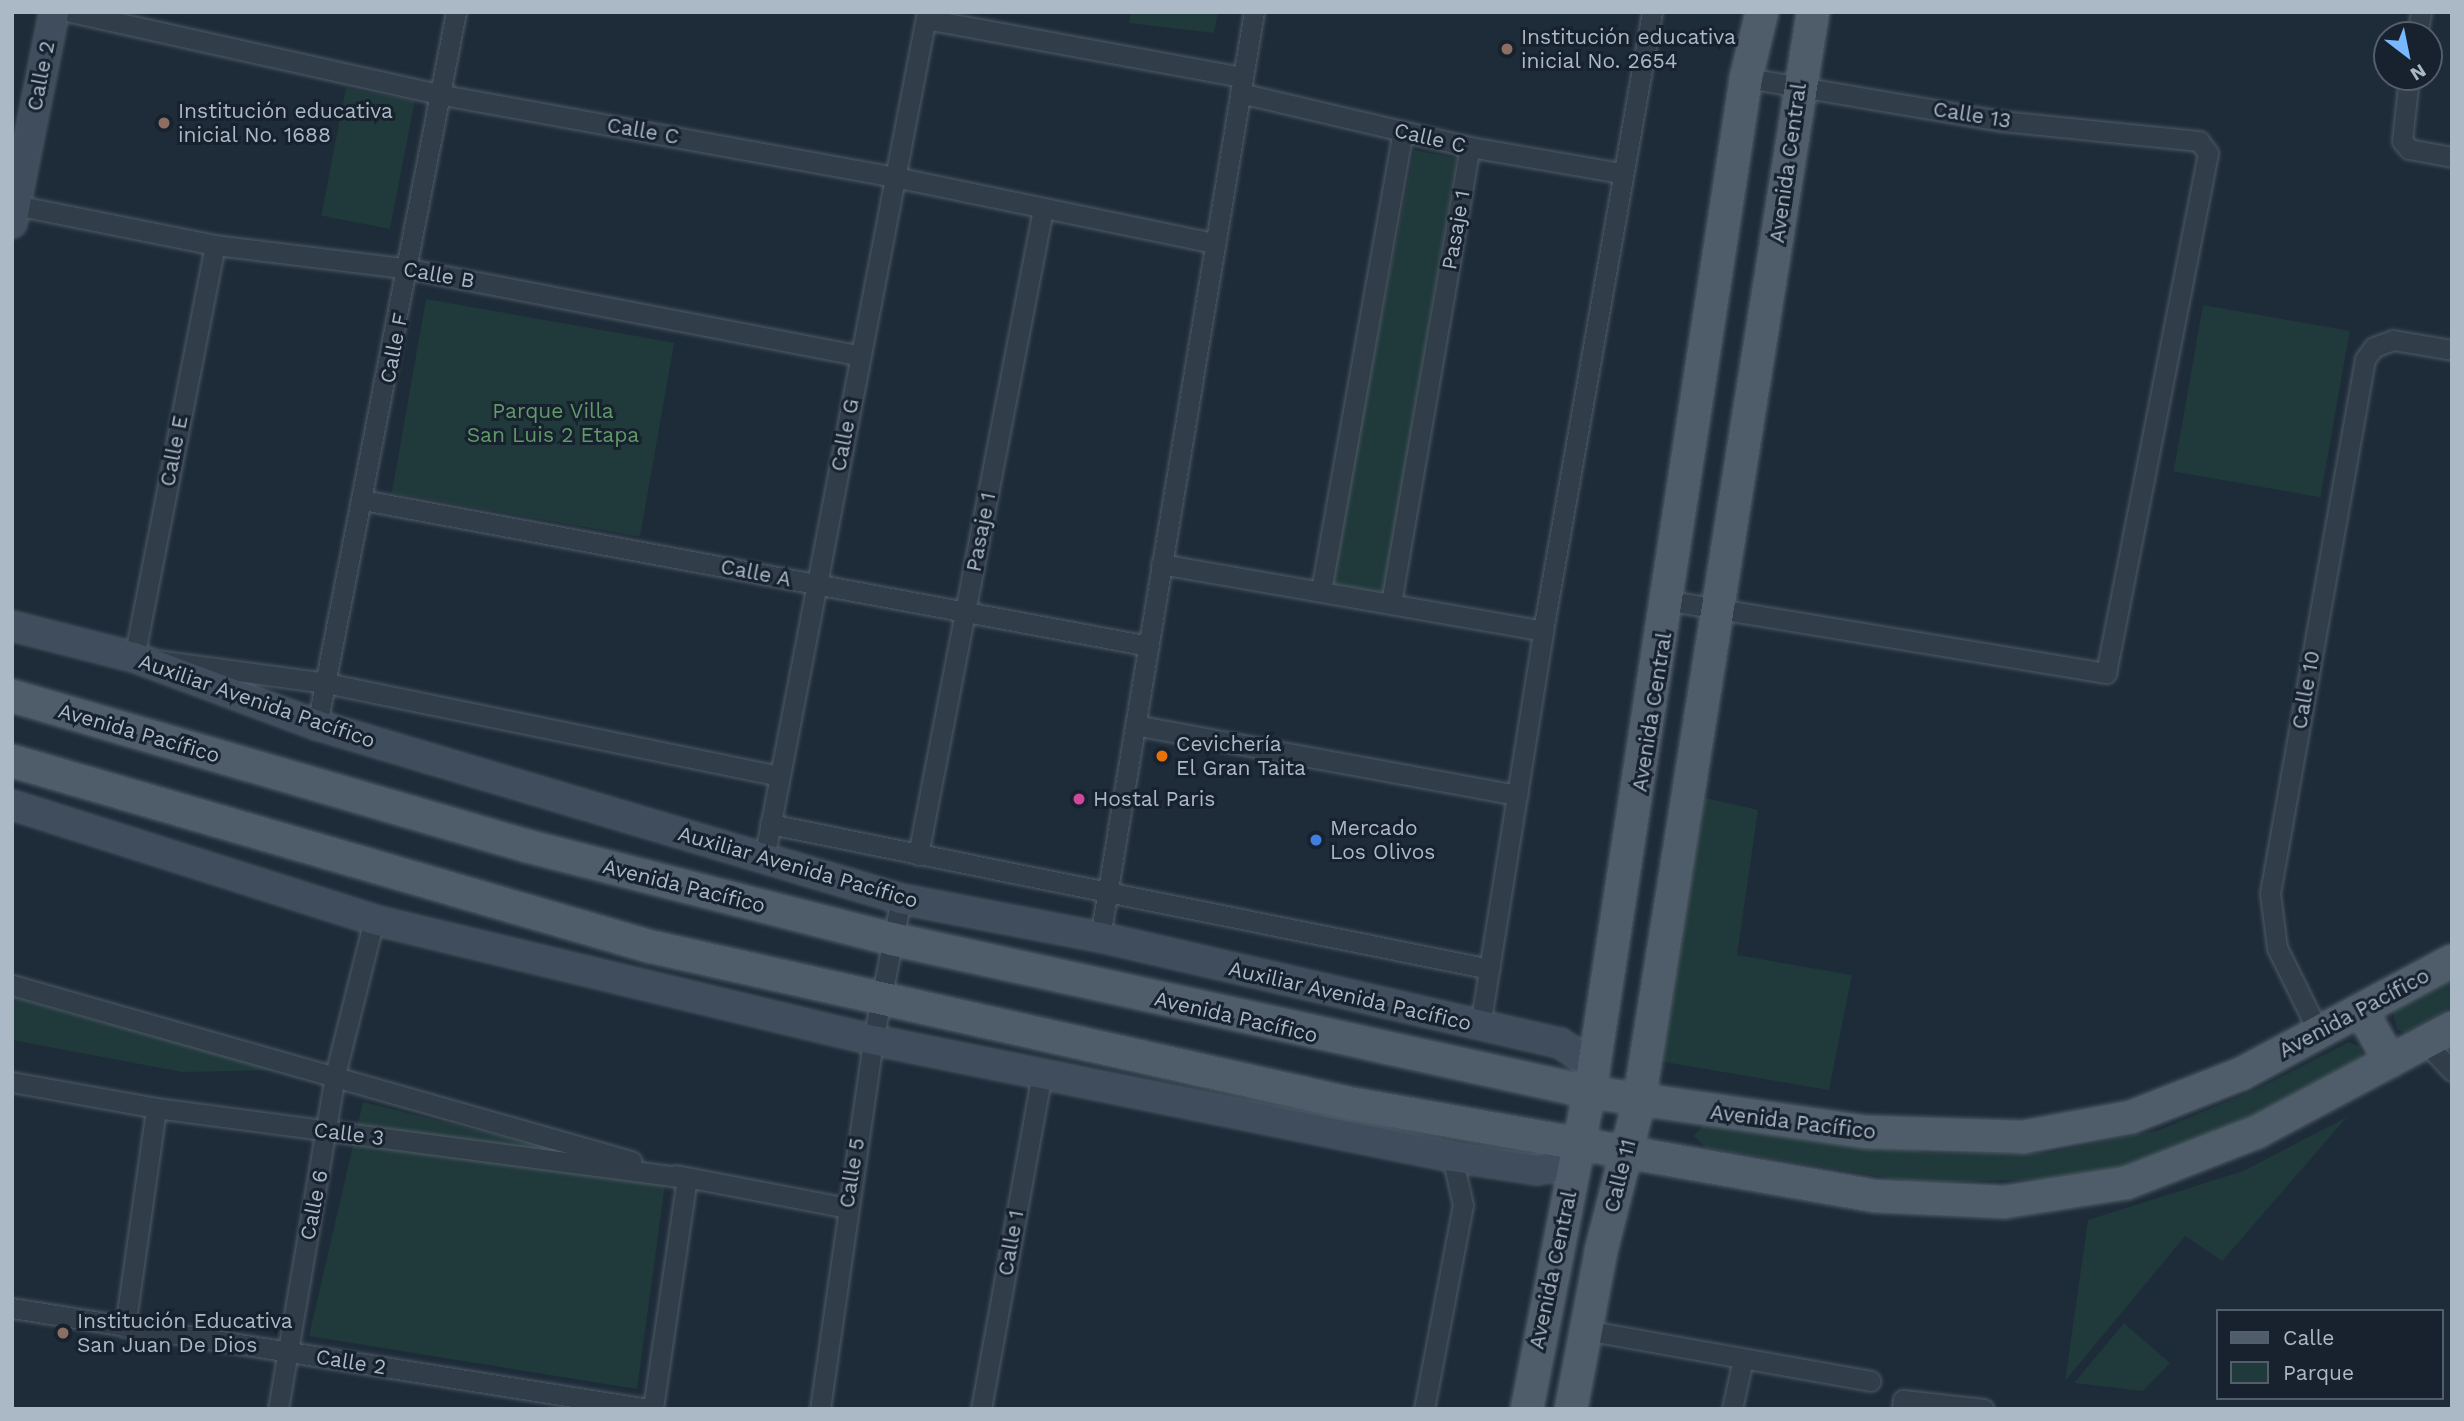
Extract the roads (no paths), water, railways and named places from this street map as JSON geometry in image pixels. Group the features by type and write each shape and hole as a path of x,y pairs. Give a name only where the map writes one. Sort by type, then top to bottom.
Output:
{"main road":[{"name":"Calle 2","path":"14,214 54,12"},
{"name":"Avenida Central","path":"1527,1409 1592,1079 1670,601 1746,78 1762,12"},
{"name":"Avenida Central","path":"1639,1102 1717,610 1763,343 1798,86 1813,12"},
{"name":"Auxiliar Avenida Pacífico","path":"12,626 134,657 317,725 901,899 1100,937 1560,1043 1592,1079"},
{"name":"Avenida Pacífico","path":"12,696 527,846 892,939 1592,1079 1639,1102 1908,1136 2023,1137 2131,1117 2188,1099 2319,1033 2452,961"},
{"path":"12,761 648,946 882,996 1578,1154 1626,1152 1875,1196 2004,1202 2062,1196 2190,1162 2390,1062 2438,1035"},
{"path":"12,805 374,920 1041,1078 1452,1157 1537,1170 1578,1154"},
{"path":"2361,1010 2390,1062"},
{"name":"Calle 11","path":"1601,1251 1639,1102"},
{"name":"Avenida Central","path":"1571,1409 1601,1251"}],"street":[{"name":"Calle C","path":"71,12 438,94 895,177 1215,243"},
{"name":"Calle F","path":"317,725 410,269 438,94 456,12"},
{"path":"1100,937 1254,12"},
{"path":"1480,1026 1543,631 1621,173 1652,12"},
{"name":"Calle C","path":"927,16 1242,85 1403,132 1470,147 1621,173"},
{"name":"Calle G","path":"764,859 927,16"},
{"name":"Calle 13","path":"1717,610 2106,673 2208,153 2199,141 2001,121 1746,78"},
{"path":"2406,91 2399,131 2409,149 2452,157"},
{"path":"1321,591 1403,132"},
{"name":"Pasaje 1","path":"1391,603 1470,147"},
{"name":"Pasaje 1","path":"918,855 1044,209"},
{"name":"Calle B","path":"14,214 215,245 410,269 860,356"},
{"name":"Calle E","path":"134,657 215,245"},
{"name":"Calle 10","path":"2319,1033 2277,948 2270,893 2365,359 2378,344 2393,340 2452,350"},
{"name":"Calle A","path":"363,500 1149,646"},
{"path":"1161,564 1543,631"},
{"path":"1670,601 1717,610"},
{"path":"134,657 326,683 779,776"},
{"path":"1135,725 1518,795"},
{"path":"770,824 1490,969"},
{"path":"892,939 901,899"},
{"name":"Calle 6","path":"278,1409 328,1132 335,1074 374,920"},
{"name":"Calle 5","path":"820,1409 847,1208 892,939"},
{"name":"Calle 3","path":"12,985 335,1074 687,1178"},
{"path":"2438,1035 2452,1072"},
{"name":"Calle 1","path":"981,1409 1041,1078"},
{"name":"Calle 3","path":"12,1082 156,1108 687,1178 847,1208"},
{"path":"125,1328 156,1108"},
{"path":"1424,1409 1462,1205 1452,1157"},
{"path":"651,1409 687,1178"},
{"name":"Calle 2","path":"12,1308 125,1328 651,1409"},
{"path":"1585,1330 1870,1381"},
{"path":"1732,1409 1743,1359"},
{"path":"1902,1409 1903,1400 1983,1409"}],"place":[{"name":"Institución educativa inicial No. 2654","path":"1507,49"},
{"name":"Institución educativa inicial No. 1688","path":"164,123"},
{"name":"Cevichería El Gran Taita","path":"1162,756"},
{"name":"Hostal Paris","path":"1079,799"},
{"name":"Mercado Los Olivos","path":"1316,840"},
{"name":"Institución Educativa San Juan De Dios","path":"63,1333"}],"park label":[{"name":"Parque Villa San Luis 2 Etapa","path":"553,423"}]}
